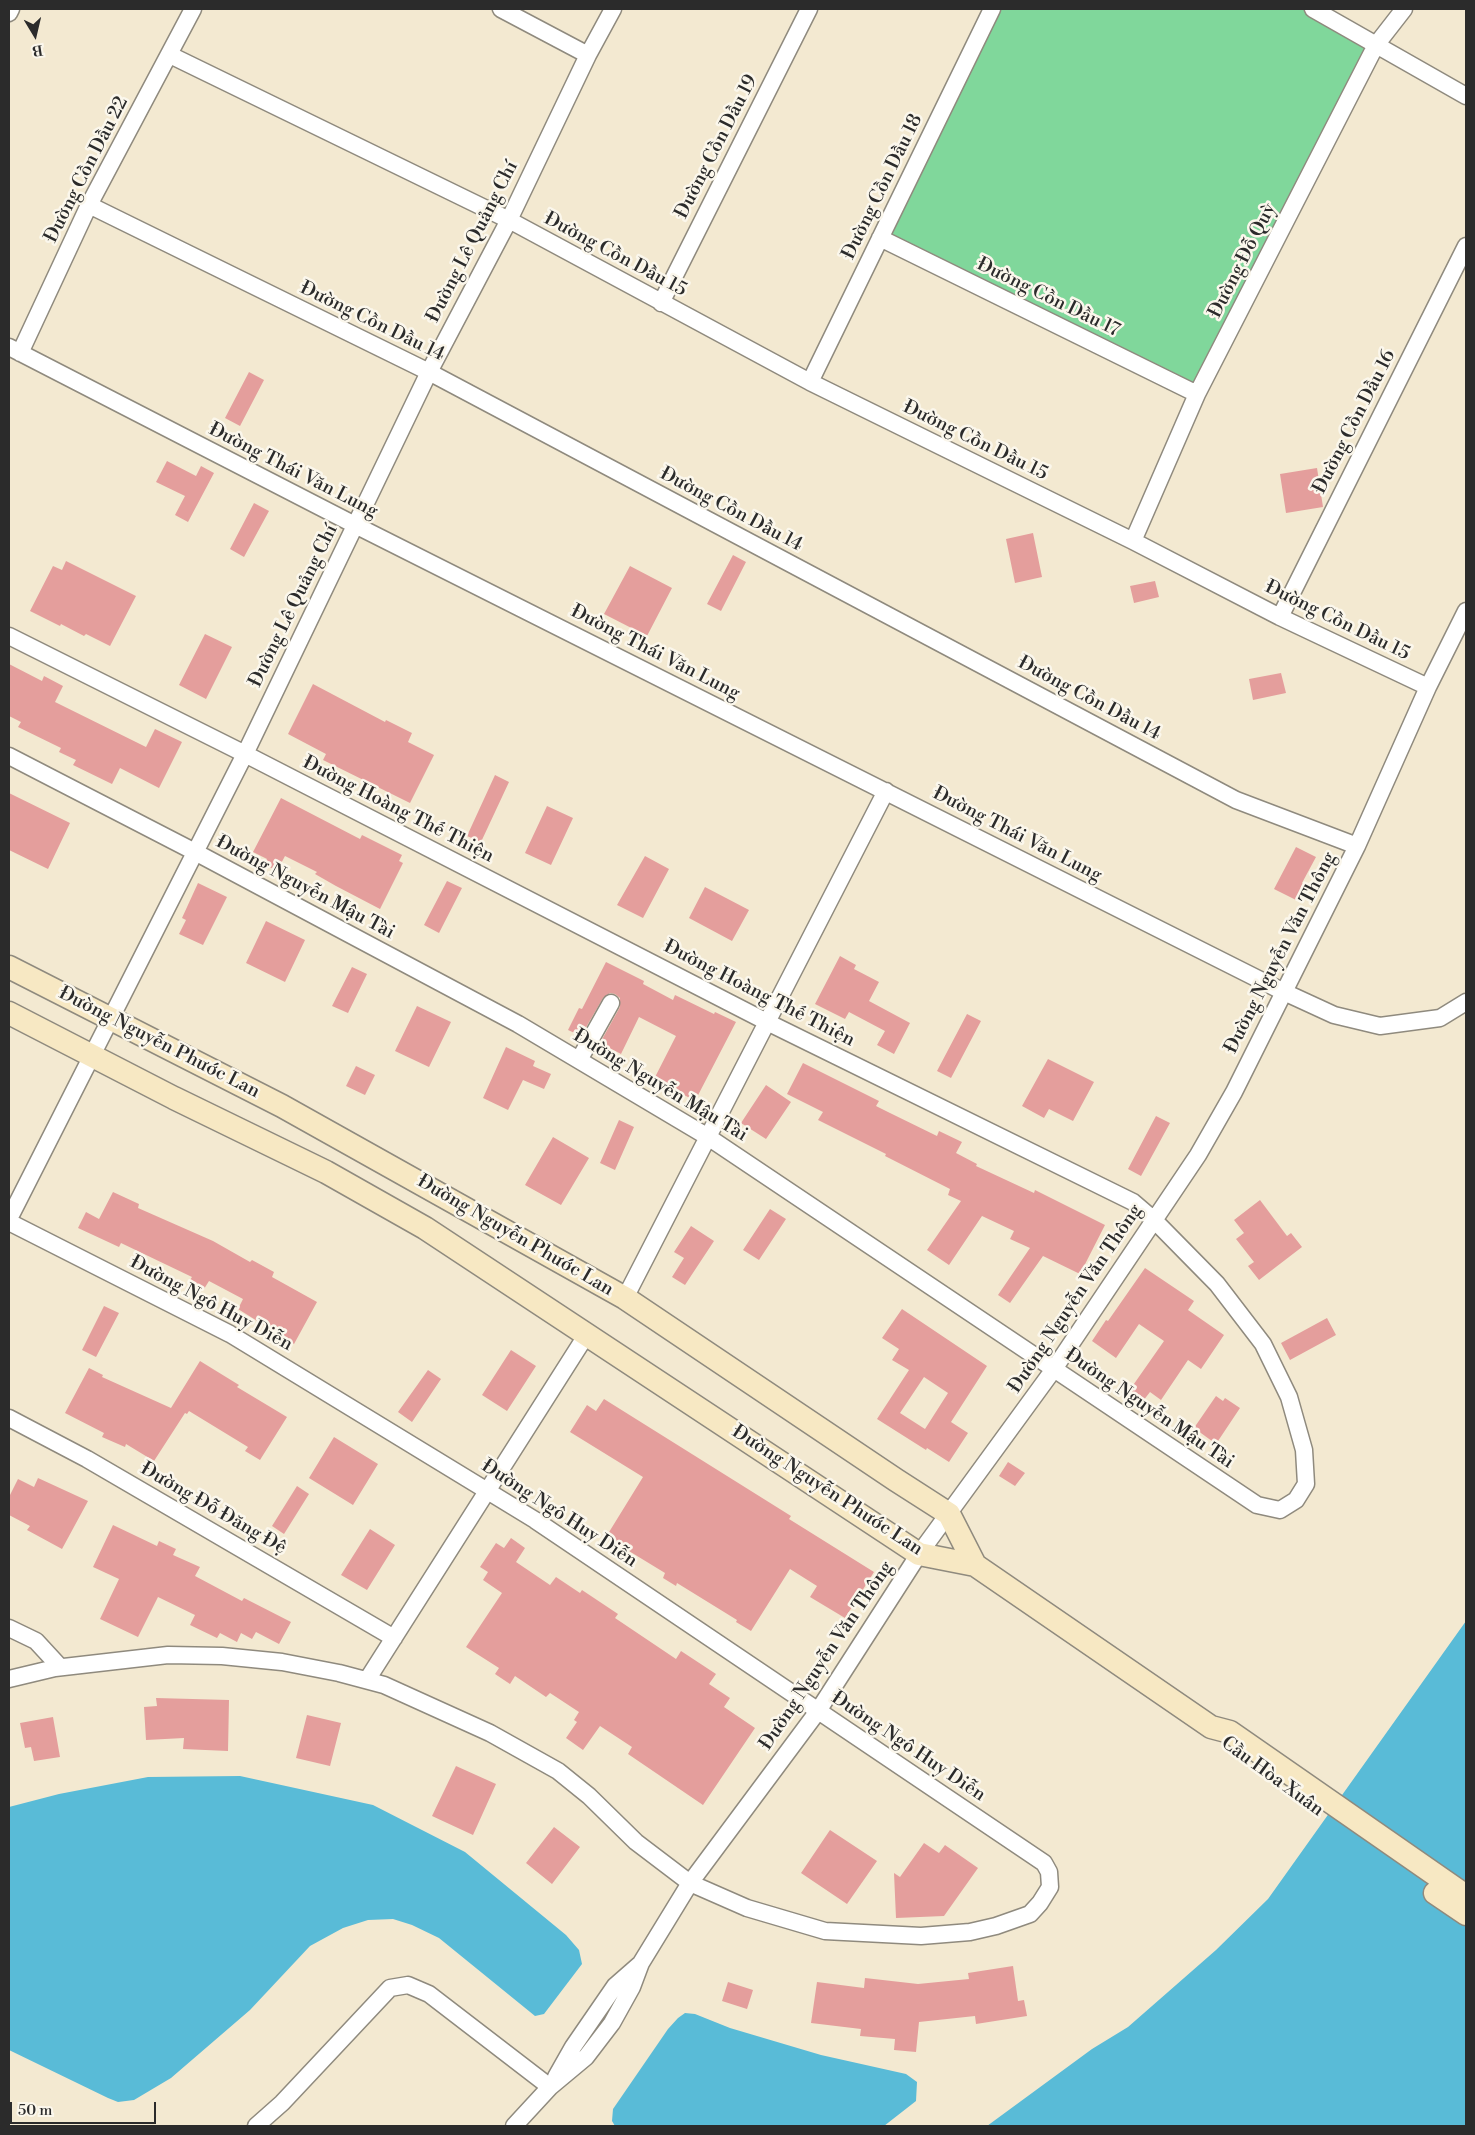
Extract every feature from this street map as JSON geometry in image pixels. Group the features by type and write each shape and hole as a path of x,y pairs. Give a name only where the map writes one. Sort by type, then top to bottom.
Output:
{"main road":[{"name":"Đường Nguyễn Phước Lan","path":"9,967 357,1146 625,1298 949,1514 975,1565"},
{"name":"Đường Nguyễn Phước Lan","path":"9,1013 91,1056 326,1172 425,1228 919,1554 975,1565 1211,1727"},
{"name":"Cầu Hòa Xuân","path":"1211,1727 1230,1732 1466,1896"},
{"name":"Cầu Hòa Xuân","path":"1211,1727 1221,1744 1466,1914"}],"street":[{"path":"9,13 11,9"},
{"name":"Đường Cồn Dầu 22","path":"14,350 193,9"},
{"path":"501,9 588,55"},
{"name":"Đường Lê Quảng Chí","path":"9,1220 245,754 429,372 509,220 588,55 613,9"},
{"name":"Đường Cồn Dầu 19","path":"661,303 809,9"},
{"name":"Đường Cồn Dầu 18","path":"810,382 992,9"},
{"path":"1312,9 1466,96"},
{"name":"Đường Đỗ Quỳ","path":"1133,541 1198,394 1376,46 1404,9"},
{"name":"Đường Cồn Dầu 15","path":"170,55 509,220 810,382 1133,541 1280,617 1428,686"},
{"name":"Đường Cồn Dầu 14","path":"89,204 429,372 1236,800 1357,846"},
{"name":"Đường Cồn Dầu 17","path":"880,238 1198,394"},
{"name":"Đường Cồn Dầu 16","path":"1280,617 1466,246"},
{"name":"Đường Thái Văn Lung","path":"14,350 355,525 1284,992 1334,1015 1380,1026 1440,1018 1466,1002"},
{"name":"Đường Nguyễn Văn Thông","path":"550,2087 586,2057 612,2023 632,1987 641,1963 690,1883 818,1712 919,1554 1054,1369 1198,1155 1234,1092 1357,846 1428,686 1466,611"},
{"name":"Đường Hoàng Thế Thiện","path":"9,636 245,754 767,1022 1133,1202 1154,1220 1217,1284 1263,1344 1289,1397 1304,1450 1306,1484 1296,1500 1280,1510 1257,1505"},
{"name":"Đường Nguyễn Mậu Tài","path":"9,756 195,852 518,1024 708,1137 1257,1505"},
{"path":"625,1298 886,791"},
{"path":"579,1060 611,1003"},
{"name":"Đường Ngô Huy Diễn","path":"9,1220 230,1334 535,1520 1044,1863 1048,1872 1050,1886 1040,1903 1030,1914 996,1926 970,1932 921,1936 825,1931 747,1908 690,1883"},
{"path":"367,1680 587,1334"},
{"name":"Đường Đỗ Đăng Đệ","path":"9,1418 87,1459 394,1638"},
{"path":"9,1628 36,1641 60,1667"},
{"path":"9,1679 60,1667 168,1655 222,1656 282,1662 384,1685 456,1716 558,1771 589,1796 636,1842 690,1883"},
{"name":"Đường Nguyễn Văn Thông","path":"550,2087 573,2047 615,1986 641,1963"},
{"path":"256,2126 282,2103 390,1988 408,1985 429,1994 550,2087 514,2126"}],"green space":[{"path":"992,9 1312,9 1376,45 1197,394 880,238"}],"water":[{"path":"1466,1621 1466,2126 987,2126 1092,2049 1128,2027 1216,1950 1268,1899"},
{"path":"240,1776 373,1805 465,1852 566,1935 579,1950 582,1964 544,2014 535,2016 439,1938 412,1925 393,1919 368,1920 343,1928 310,1946 250,2010 171,2078 134,2100 118,2102 108,2098 9,2050 9,1807 59,1794 148,1777"},
{"path":"685,2013 695,2014 730,2028 821,2055 906,2074 917,2082 916,2101 884,2126 615,2126 612,2121 613,2109 668,2029"}],"building":[{"path":"249,372 264,380 240,426 225,418"},
{"path":"167,461 196,476 201,466 214,473 188,522 175,515 185,496 156,482"},
{"path":"1317,468 1323,507 1286,513 1280,474"},
{"path":"254,503 269,511 244,557 230,549"},
{"path":"1033,533 1042,577 1015,583 1006,539"},
{"path":"733,555 746,562 721,611 707,604"},
{"path":"66,561 136,596 110,646 86,634 84,636 61,624 60,626 30,611 53,566 62,570"},
{"path":"630,566 672,588 647,636 604,614"},
{"path":"1155,581 1159,597 1134,603 1130,586"},
{"path":"205,634 232,647 206,699 179,685"},
{"path":"9,664 42,681 44,676 63,686 55,702 146,747 155,729 182,742 159,788 120,768 112,784 73,765 76,760 59,752 61,748 18,727 21,722 9,716"},
{"path":"1281,673 1286,693 1253,700 1249,679"},
{"path":"313,684 385,722 386,720 412,733 408,742 434,755 410,803 323,760 326,754 288,734"},
{"path":"495,775 509,782 481,842 467,836"},
{"path":"9,793 70,823 48,869 9,850"},
{"path":"281,798 360,839 362,835 402,855 399,861 403,863 380,909 315,874 317,872 285,856 277,871 264,864 267,859 253,852"},
{"path":"547,806 573,818 551,865 525,853"},
{"path":"1296,847 1316,857 1302,883 1305,885 1296,900 1274,889"},
{"path":"645,856 669,869 643,918 617,905"},
{"path":"447,881 462,888 439,933 424,925"},
{"path":"198,883 227,897 203,945 179,934 186,920 182,918"},
{"path":"705,887 749,910 732,941 689,918"},
{"path":"266,921 305,940 285,982 246,963"},
{"path":"840,956 856,965 854,969 879,982 869,1001 910,1023 894,1054 877,1045 885,1031 849,1012 845,1019 815,1004"},
{"path":"606,962 644,981 643,984 673,1000 675,995 714,1014 715,1012 736,1022 695,1101 677,1091 674,1097 651,1085 676,1036 639,1017 621,1054 600,1043 620,1007 620,998 615,994 610,993 603,998 581,1036 568,1030 579,1008 582,1009"},
{"path":"352,967 367,974 348,1013 332,1006"},
{"path":"417,1006 451,1022 429,1067 395,1051"},
{"path":"967,1014 981,1021 951,1078 937,1071"},
{"path":"506,1047 535,1061 533,1066 551,1074 544,1089 523,1080 508,1110 483,1098"},
{"path":"1048,1059 1094,1082 1073,1121 1049,1109 1044,1118 1022,1106"},
{"path":"803,1063 879,1101 876,1106 890,1113 937,1136 939,1131 962,1142 956,1153 977,1164 976,1166 1034,1193 1035,1190 1105,1225 1080,1274 1043,1256 1010,1303 998,1295 1030,1248 1010,1239 1014,1231 982,1216 949,1265 927,1250 961,1201 948,1195 950,1189 818,1120 823,1112 787,1094"},
{"path":"356,1066 375,1075 365,1095 346,1086"},
{"path":"766,1085 791,1102 766,1139 741,1123"},
{"path":"1156,1116 1170,1123 1141,1176 1128,1169"},
{"path":"619,1120 634,1127 615,1170 600,1163"},
{"path":"553,1137 589,1158 561,1205 525,1185"},
{"path":"113,1192 139,1204 138,1208 213,1241 250,1262 252,1260 274,1272 272,1277 317,1302 294,1344 238,1309 243,1299 209,1281 204,1289 190,1280 192,1277 121,1243 119,1247 78,1228 86,1212 99,1219"},
{"path":"1260,1200 1287,1236 1291,1233 1302,1247 1259,1280 1248,1266 1254,1262 1236,1239 1244,1233 1234,1220"},
{"path":"770,1209 786,1219 759,1260 743,1250"},
{"path":"691,1226 714,1241 685,1285 672,1277 684,1258 674,1252"},
{"path":"1145,1268 1194,1301 1188,1310 1224,1335 1201,1369 1188,1360 1161,1400 1150,1392 1143,1401 1129,1391 1164,1341 1139,1324 1116,1358 1092,1341"},
{"path":"104,1306 119,1313 96,1357 82,1350"},
{"path":"902,1309 987,1366 951,1422 968,1433 949,1462 877,1419 909,1370 892,1360 899,1349 882,1338","holes":["924,1377 948,1393 925,1429 900,1413"]},
{"path":"1327,1318 1336,1335 1290,1360 1281,1343"},
{"path":"511,1350 536,1366 507,1411 482,1395"},
{"path":"200,1361 239,1385 237,1387 287,1417 260,1460 245,1451 248,1447 189,1411 187,1414 185,1413 154,1461 126,1444 125,1447 102,1437 104,1433 65,1413 89,1368 103,1375 102,1377 171,1408"},
{"path":"428,1370 441,1379 412,1422 398,1412"},
{"path":"1216,1396 1223,1401 1225,1398 1240,1408 1216,1444 1194,1428"},
{"path":"604,1399 791,1516 789,1519 874,1572 845,1618 810,1597 817,1586 790,1569 751,1631 736,1622 737,1620 677,1583 676,1586 663,1578 665,1573 606,1537 643,1477 570,1432 587,1405 596,1411"},
{"path":"334,1437 378,1464 353,1505 309,1478"},
{"path":"1008,1462 1025,1473 1015,1486 999,1476"},
{"path":"38,1478 88,1501 62,1549 27,1530 30,1526 9,1515 9,1497 18,1479 34,1487"},
{"path":"297,1486 309,1494 284,1534 272,1526"},
{"path":"113,1525 157,1546 159,1541 176,1549 173,1555 200,1567 195,1576 242,1601 244,1598 291,1622 279,1644 256,1632 252,1639 241,1633 237,1642 220,1633 217,1638 190,1625 195,1615 158,1597 138,1637 100,1619 119,1579 93,1567"},
{"path":"370,1529 395,1545 367,1590 341,1575"},
{"path":"511,1538 525,1548 516,1562 550,1585 556,1577 580,1593 582,1590 618,1614 615,1618 676,1659 681,1651 716,1674 709,1684 730,1698 724,1707 755,1728 703,1805 628,1754 632,1747 600,1726 583,1750 566,1738 577,1722 574,1720 579,1712 550,1693 546,1697 515,1676 510,1684 495,1674 499,1668 466,1647 502,1593 483,1580 488,1572 480,1567 496,1543 504,1548"},
{"path":"156,1698 229,1700 228,1751 183,1749 184,1738 146,1740 144,1707 157,1706"},
{"path":"307,1715 341,1723 330,1766 296,1758"},
{"path":"53,1717 60,1757 34,1761 31,1747 25,1748 20,1723"},
{"path":"456,1766 496,1784 473,1835 432,1816"},
{"path":"554,1827 580,1847 552,1884 526,1863"},
{"path":"830,1830 877,1861 847,1904 801,1873"},
{"path":"924,1843 939,1853 945,1845 978,1868 944,1916 896,1918 894,1873 900,1877"},
{"path":"1013,1966 1018,2001 1024,2000 1027,2016 976,2024 975,2016 919,2022 916,2052 894,2050 895,2039 860,2036 861,2029 811,2023 817,1982 864,1988 865,1978 918,1984 969,1979 968,1973"},
{"path":"728,1982 753,1990 747,2009 722,2001"}]}
